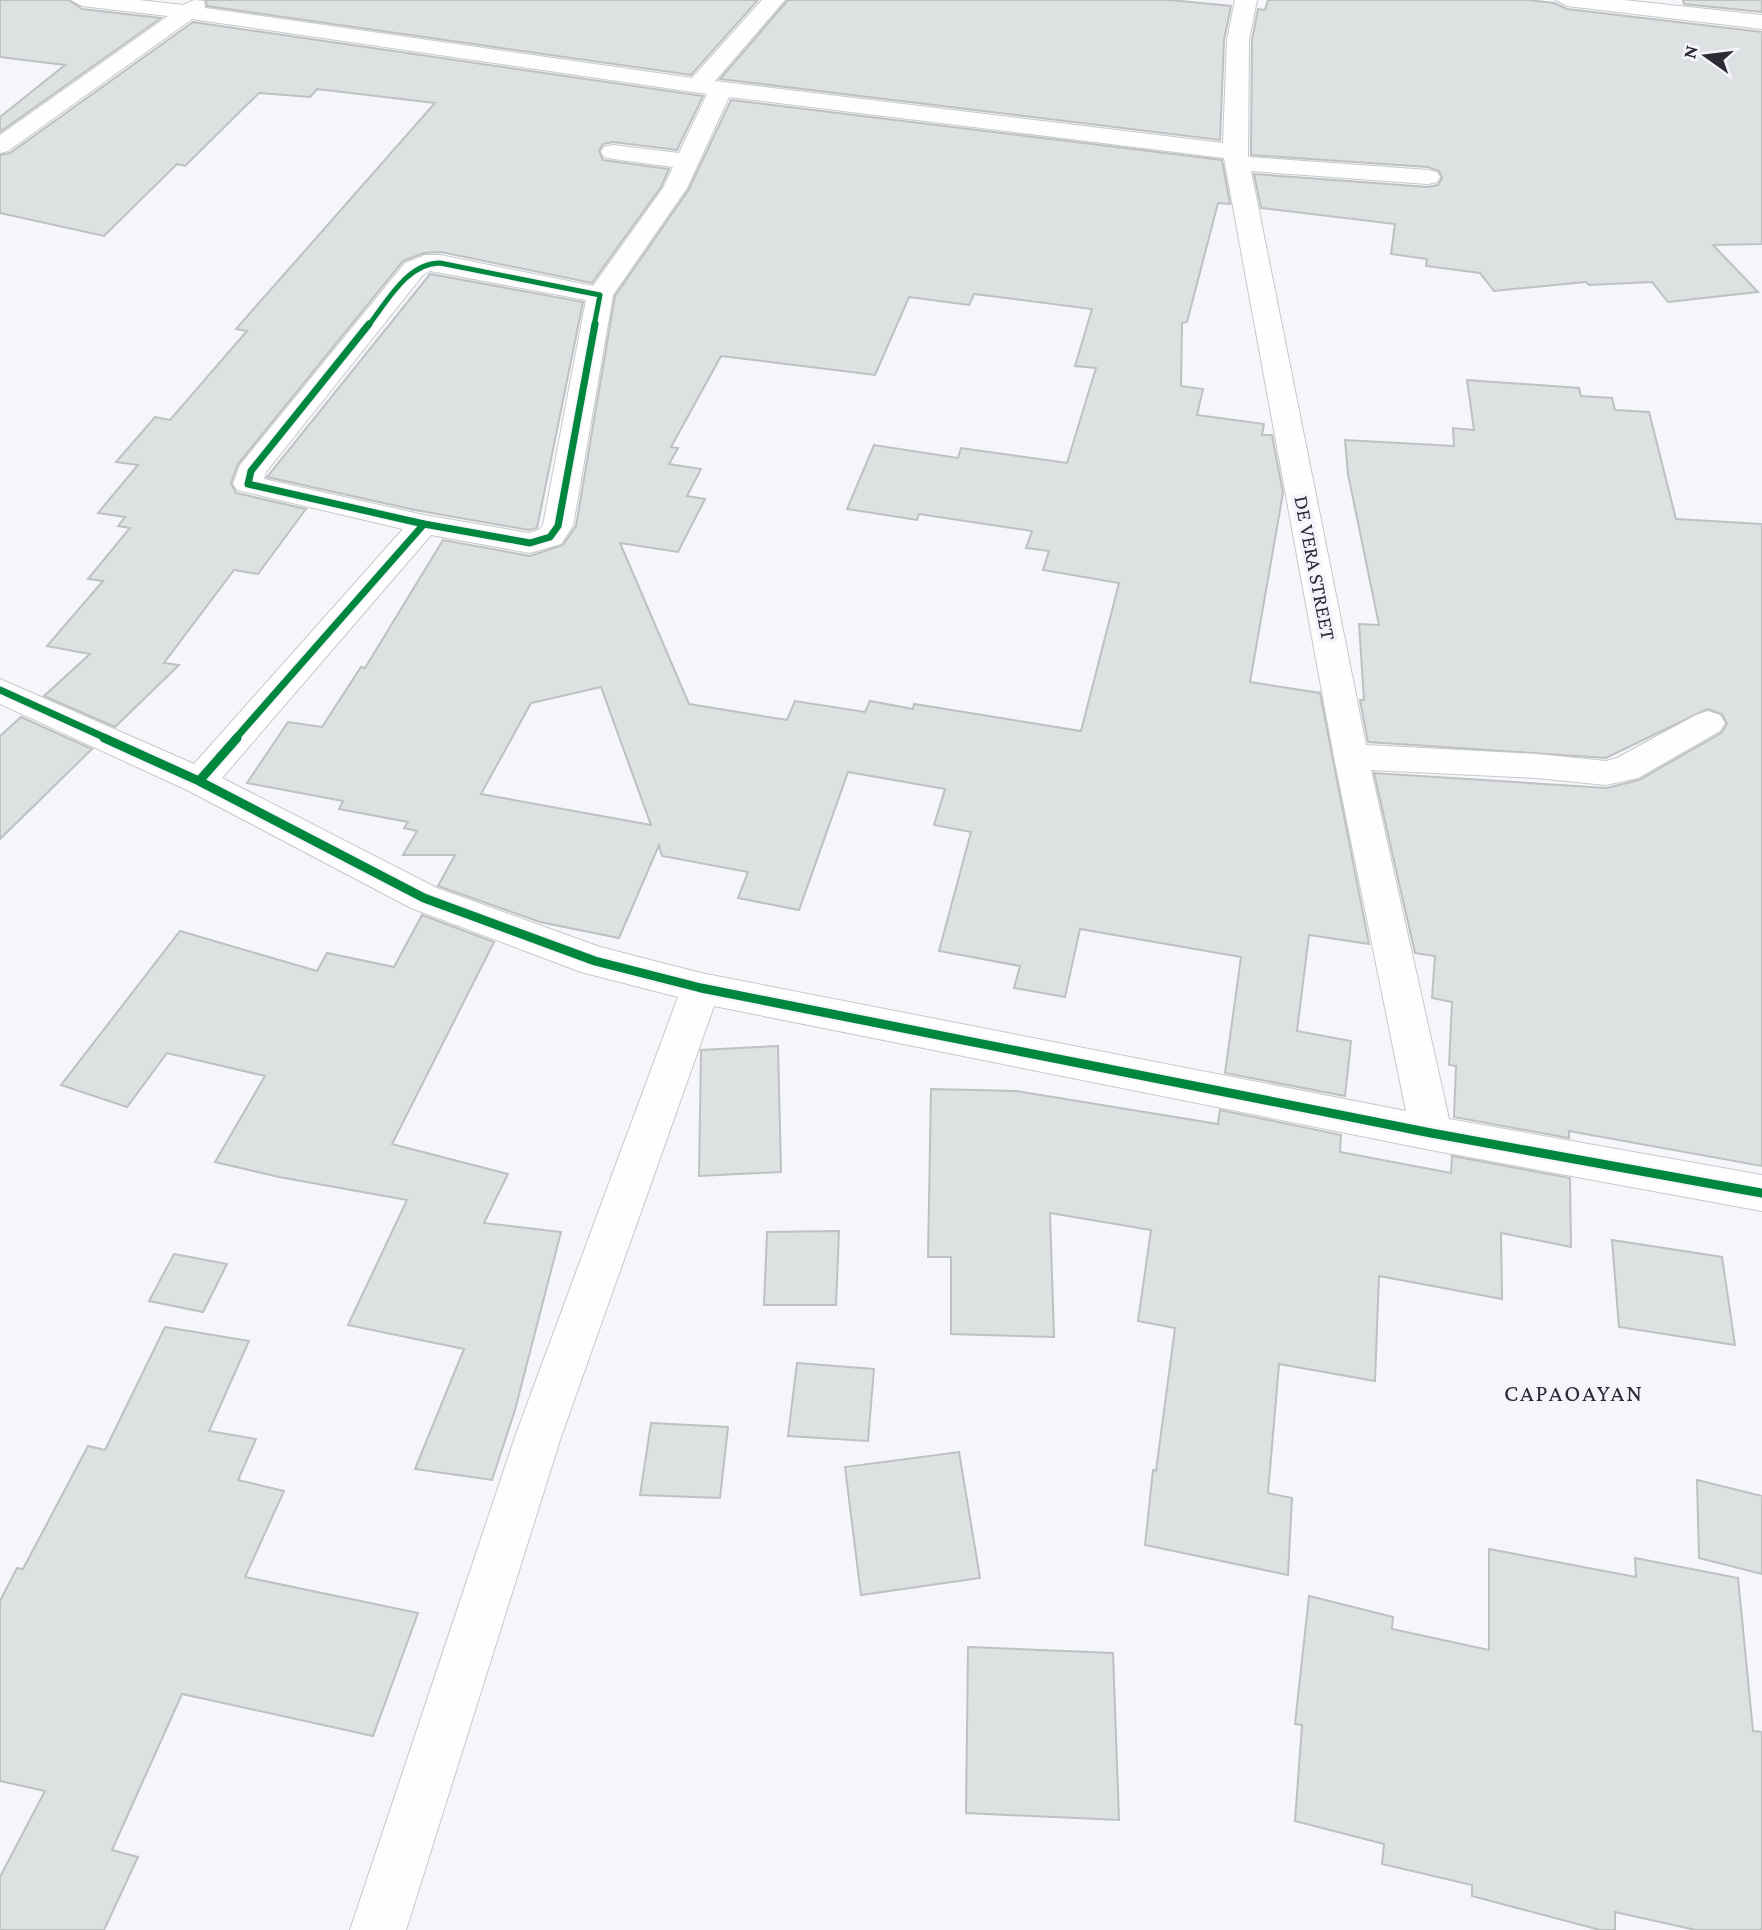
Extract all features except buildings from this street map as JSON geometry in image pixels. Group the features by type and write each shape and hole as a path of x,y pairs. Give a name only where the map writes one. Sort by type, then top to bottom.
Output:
{"street":[{"path":"82,0 195,6 710,88 1236,157 1428,177"},
{"path":"600,295 440,262 425,263 414,269 251,471 248,484 260,489 424,524 530,542 550,537 558,526 600,295 664,206 687,161 710,88 774,0"},
{"name":"DE VERA STREET","path":"1246,0 1237,52 1236,157 1352,757 1431,1133"},
{"path":"1567,0 1762,22"},
{"path":"0,146 195,6"},
{"path":"613,152 687,161"},
{"path":"199,782 424,524"},
{"path":"0,690 199,782 424,898 595,961 701,988 1431,1133 1762,1193"},
{"path":"1352,757 1536,766 1606,773 1626,769 1708,723"},
{"path":"378,1930 538,1437 701,988"}],"cycle path":[{"path":"199,781 424,524 248,484 251,471 414,269 425,263 440,263 600,295 558,526 550,537 530,543 424,524"},
{"path":"0,690 199,781 424,898 595,961 701,988 1431,1133 1762,1193"}],"district":[{"name":"CAPAOAYAN","path":"1574,1393"}]}
